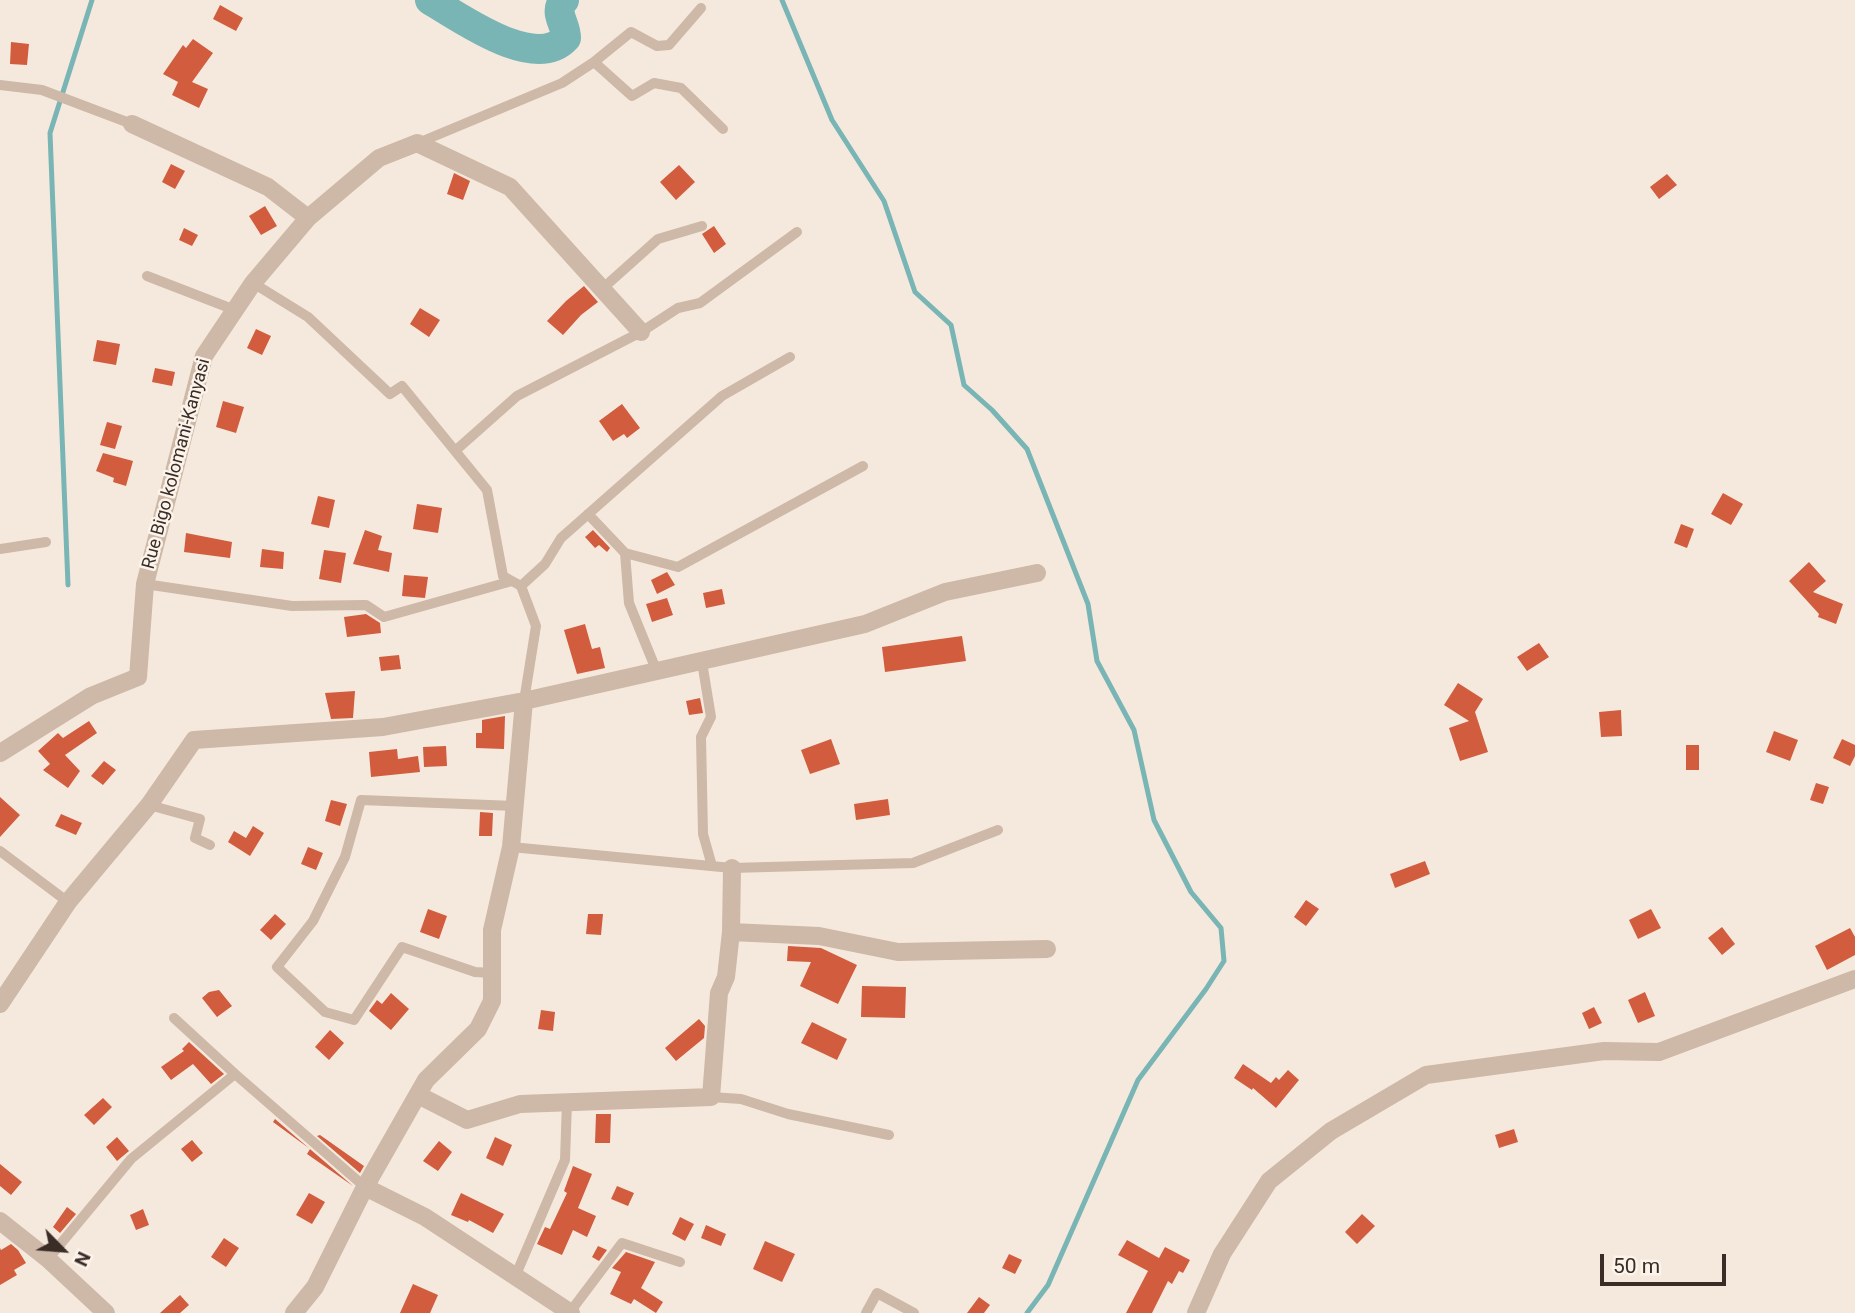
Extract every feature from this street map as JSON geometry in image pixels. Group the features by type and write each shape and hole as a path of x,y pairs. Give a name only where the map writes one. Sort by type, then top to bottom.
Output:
{"street":[{"path":"132,124 268,187 308,218"},
{"name":"Rue Bigo kolomani-Kanyasi","path":"0,753 92,696 138,677 145,584 204,356 253,283 308,218 379,158 417,143"},
{"path":"417,143 510,187 641,332"},
{"path":"0,1003 68,902 149,805 194,740 383,727 524,701 864,624 945,592 1037,573"},
{"path":"294,1313 315,1287 365,1187 426,1080 478,1029 492,1001 492,930 511,847 524,701"},
{"path":"418,1095 467,1120 520,1104 711,1097 719,993 726,977 731,932 732,868"},
{"path":"731,932 819,936 898,952 1047,949"},
{"path":"1196,1313 1222,1254 1269,1181 1331,1131 1426,1075 1604,1051 1659,1052 1855,979"},
{"path":"365,1187 425,1217 570,1313"},
{"path":"0,1221 48,1259 106,1313"}],"lane":[{"path":"417,143 562,83 594,62 631,32 657,46 670,45 701,8"},
{"path":"594,62 632,96 654,83 681,88 723,129"},
{"path":"0,85 42,90 132,124"},
{"path":"602,289 658,239 702,226"},
{"path":"455,451 517,396 641,332 678,309 700,303 797,232"},
{"path":"147,276 235,310"},
{"path":"253,283 308,317 390,394 402,386 487,490 503,576 516,583 536,626 524,701"},
{"path":"145,584 292,606 366,605 384,617 516,583 544,564 561,538 722,396 790,357"},
{"path":"588,514 625,553 678,567 863,466"},
{"path":"0,549 46,542"},
{"path":"625,553 629,603 657,672"},
{"path":"702,662 711,717 701,737 703,834 712,866"},
{"path":"492,973 475,971 402,947 355,1020 325,1012 276,967 313,921 345,857 361,800 515,807"},
{"path":"149,805 200,819 195,838 210,845"},
{"path":"511,847 732,868 913,863 998,831"},
{"path":"0,851 68,902"},
{"path":"174,1018 365,1187"},
{"path":"48,1259 131,1159 235,1074"},
{"path":"711,1097 741,1099 788,1114 888,1135"},
{"path":"515,1277 565,1160 567,1102"},
{"path":"570,1313 622,1242 680,1262"},
{"path":"866,1313 877,1293 914,1313"}],"building":[{"path":"220,5 243,18 236,31 213,19"},
{"path":"193,39 213,53 192,82 208,89 199,108 172,95 178,82 163,74 183,45 186,48"},
{"path":"11,42 29,44 27,65 10,64"},
{"path":"171,164 185,171 175,189 162,182"},
{"path":"679,165 695,182 676,200 660,182"},
{"path":"454,173 470,181 463,200 447,194"},
{"path":"1667,174 1677,185 1659,199 1650,187"},
{"path":"265,206 277,226 261,235 249,216"},
{"path":"714,226 726,244 714,253 702,234"},
{"path":"184,228 198,235 192,246 179,240"},
{"path":"584,286 598,302 581,315 563,335 547,321"},
{"path":"420,308 440,320 429,337 410,324"},
{"path":"256,329 271,336 262,355 247,348"},
{"path":"97,340 120,344 116,365 93,361"},
{"path":"155,368 175,372 172,386 152,382"},
{"path":"223,401 244,407 236,433 216,427"},
{"path":"622,404 640,428 627,438 624,434 613,441 599,421"},
{"path":"107,422 122,426 115,449 100,445"},
{"path":"103,453 133,461 126,486 113,482 114,478 96,471"},
{"path":"1723,493 1743,504 1731,525 1711,514"},
{"path":"318,496 335,500 329,528 311,524"},
{"path":"417,504 442,508 438,533 413,529"},
{"path":"1681,524 1694,529 1687,548 1674,543"},
{"path":"365,530 382,536 378,550 392,553 389,572 353,564"},
{"path":"593,530 610,548 607,552 599,545 595,548 585,537"},
{"path":"186,533 232,542 230,558 184,552"},
{"path":"262,549 284,552 283,569 260,567"},
{"path":"324,550 346,553 341,583 319,579"},
{"path":"1809,562 1826,581 1813,592 1843,604 1836,624 1818,617 1819,614 1789,581"},
{"path":"667,572 675,585 657,594 651,580"},
{"path":"404,575 428,577 425,598 402,596"},
{"path":"722,589 725,604 706,608 703,593"},
{"path":"667,598 673,615 652,622 646,604"},
{"path":"366,614 380,623 381,633 347,637 344,617"},
{"path":"585,624 592,649 600,647 605,668 577,674 564,630"},
{"path":"962,636 966,661 885,672 882,647"},
{"path":"1539,643 1549,657 1527,671 1517,657"},
{"path":"399,655 401,669 381,671 379,657"},
{"path":"1458,683 1483,699 1475,712 1488,752 1460,761 1449,728 1469,721 1444,705"},
{"path":"355,691 353,718 331,719 325,693"},
{"path":"700,698 703,713 689,715 686,701"},
{"path":"1621,710 1622,736 1601,737 1599,712"},
{"path":"505,716 504,749 476,748 476,733 482,733 482,720"},
{"path":"89,721 97,733 65,755 80,771 68,788 43,770 50,764 38,751 58,733 63,738"},
{"path":"1774,731 1798,740 1790,761 1766,752"},
{"path":"831,739 840,764 810,774 801,750"},
{"path":"1842,739 1855,745 1855,756 1850,766 1833,758"},
{"path":"1686,745 1699,745 1699,770 1686,770"},
{"path":"446,746 447,766 424,767 423,747"},
{"path":"397,749 398,759 418,756 420,772 371,777 369,752"},
{"path":"104,761 116,770 103,785 91,776"},
{"path":"1816,783 1829,787 1823,804 1810,800"},
{"path":"0,797 20,815 0,837"},
{"path":"888,799 890,815 856,820 854,804"},
{"path":"331,800 347,804 340,826 325,821"},
{"path":"480,812 493,813 492,836 479,836"},
{"path":"61,814 82,823 76,835 55,826"},
{"path":"253,826 264,833 250,856 228,842 234,831 246,838"},
{"path":"308,847 323,853 316,870 301,864"},
{"path":"1425,861 1430,874 1395,888 1390,874"},
{"path":"1306,900 1319,909 1306,926 1294,917"},
{"path":"428,909 447,916 439,939 420,932"},
{"path":"1651,909 1661,928 1638,939 1629,920"},
{"path":"275,914 286,924 271,940 260,930"},
{"path":"588,914 603,914 601,935 586,934"},
{"path":"1722,927 1735,944 1722,955 1708,938"},
{"path":"1850,928 1855,937 1855,955 1827,970 1815,946"},
{"path":"788,946 821,948 857,965 838,1004 800,986 811,962 787,961"},
{"path":"862,986 906,987 905,1018 861,1017"},
{"path":"219,990 232,1006 217,1017 202,998 209,992"},
{"path":"1645,992 1655,1016 1638,1023 1628,1000"},
{"path":"391,993 409,1009 391,1030 369,1011 377,1000 382,1004"},
{"path":"1594,1007 1602,1023 1589,1029 1582,1013"},
{"path":"541,1010 555,1012 553,1031 538,1029"},
{"path":"699,1019 705,1026 704,1038 676,1061 665,1048"},
{"path":"812,1022 847,1039 837,1060 801,1043"},
{"path":"330,1030 344,1043 329,1060 315,1047"},
{"path":"189,1042 224,1074 211,1084 193,1064 171,1080 161,1067 184,1051 182,1049"},
{"path":"1243,1064 1271,1083 1276,1077 1279,1080 1288,1070 1299,1080 1276,1108 1253,1088 1252,1090 1234,1078"},
{"path":"103,1098 112,1107 94,1125 84,1115"},
{"path":"596,1114 611,1114 610,1143 595,1143"},
{"path":"275,1119 310,1149 273,1122"},
{"path":"1514,1129 1518,1142 1499,1148 1495,1135"},
{"path":"320,1135 364,1166 360,1173 317,1136"},
{"path":"117,1137 129,1151 117,1161 106,1147"},
{"path":"495,1137 512,1145 503,1166 486,1158"},
{"path":"192,1140 203,1153 192,1162 181,1149"},
{"path":"439,1141 452,1152 438,1171 423,1161"},
{"path":"310,1149 353,1186 307,1154"},
{"path":"0,1164 22,1182 11,1195 0,1186"},
{"path":"573,1166 592,1174 578,1208 596,1216 587,1237 573,1230 562,1255 537,1244 545,1227 550,1229 567,1193 564,1191"},
{"path":"617,1186 634,1193 628,1206 611,1199"},
{"path":"309,1193 325,1202 312,1224 296,1215"},
{"path":"461,1193 504,1214 493,1233 469,1220 468,1222 451,1215"},
{"path":"67,1207 76,1214 60,1233 53,1227"},
{"path":"143,1209 149,1225 136,1230 130,1215"},
{"path":"1362,1214 1375,1226 1357,1244 1345,1232"},
{"path":"680,1217 694,1224 685,1241 672,1234"},
{"path":"706,1225 726,1234 721,1246 701,1238"},
{"path":"224,1238 239,1248 226,1267 211,1257"},
{"path":"1127,1240 1159,1258 1165,1247 1190,1260 1183,1273 1179,1271 1172,1284 1168,1281 1152,1313 1126,1313 1148,1271 1118,1255"},
{"path":"765,1241 795,1254 782,1282 753,1269"},
{"path":"11,1244 26,1263 14,1270 17,1275 0,1285 0,1248 1,1250"},
{"path":"598,1246 607,1250 599,1261 592,1257"},
{"path":"626,1252 655,1262 641,1288 663,1302 656,1313 634,1299 631,1304 610,1294 621,1272 612,1268"},
{"path":"1009,1254 1022,1260 1015,1274 1002,1268"},
{"path":"413,1284 438,1295 430,1313 400,1313"},
{"path":"180,1295 189,1305 180,1313 160,1313"},
{"path":"979,1297 990,1305 984,1313 967,1313"}],"waterway":[{"path":"68,585 50,133 92,0"},
{"path":"430,0 498,39 536,49 553,47 566,38 560,14 564,0"},
{"path":"782,0 832,120 884,201 915,292 951,325 964,385 992,410 1027,449 1088,604 1097,661 1134,730 1154,820 1191,892 1221,928 1224,961 1138,1080 1048,1285 1027,1313"}]}
